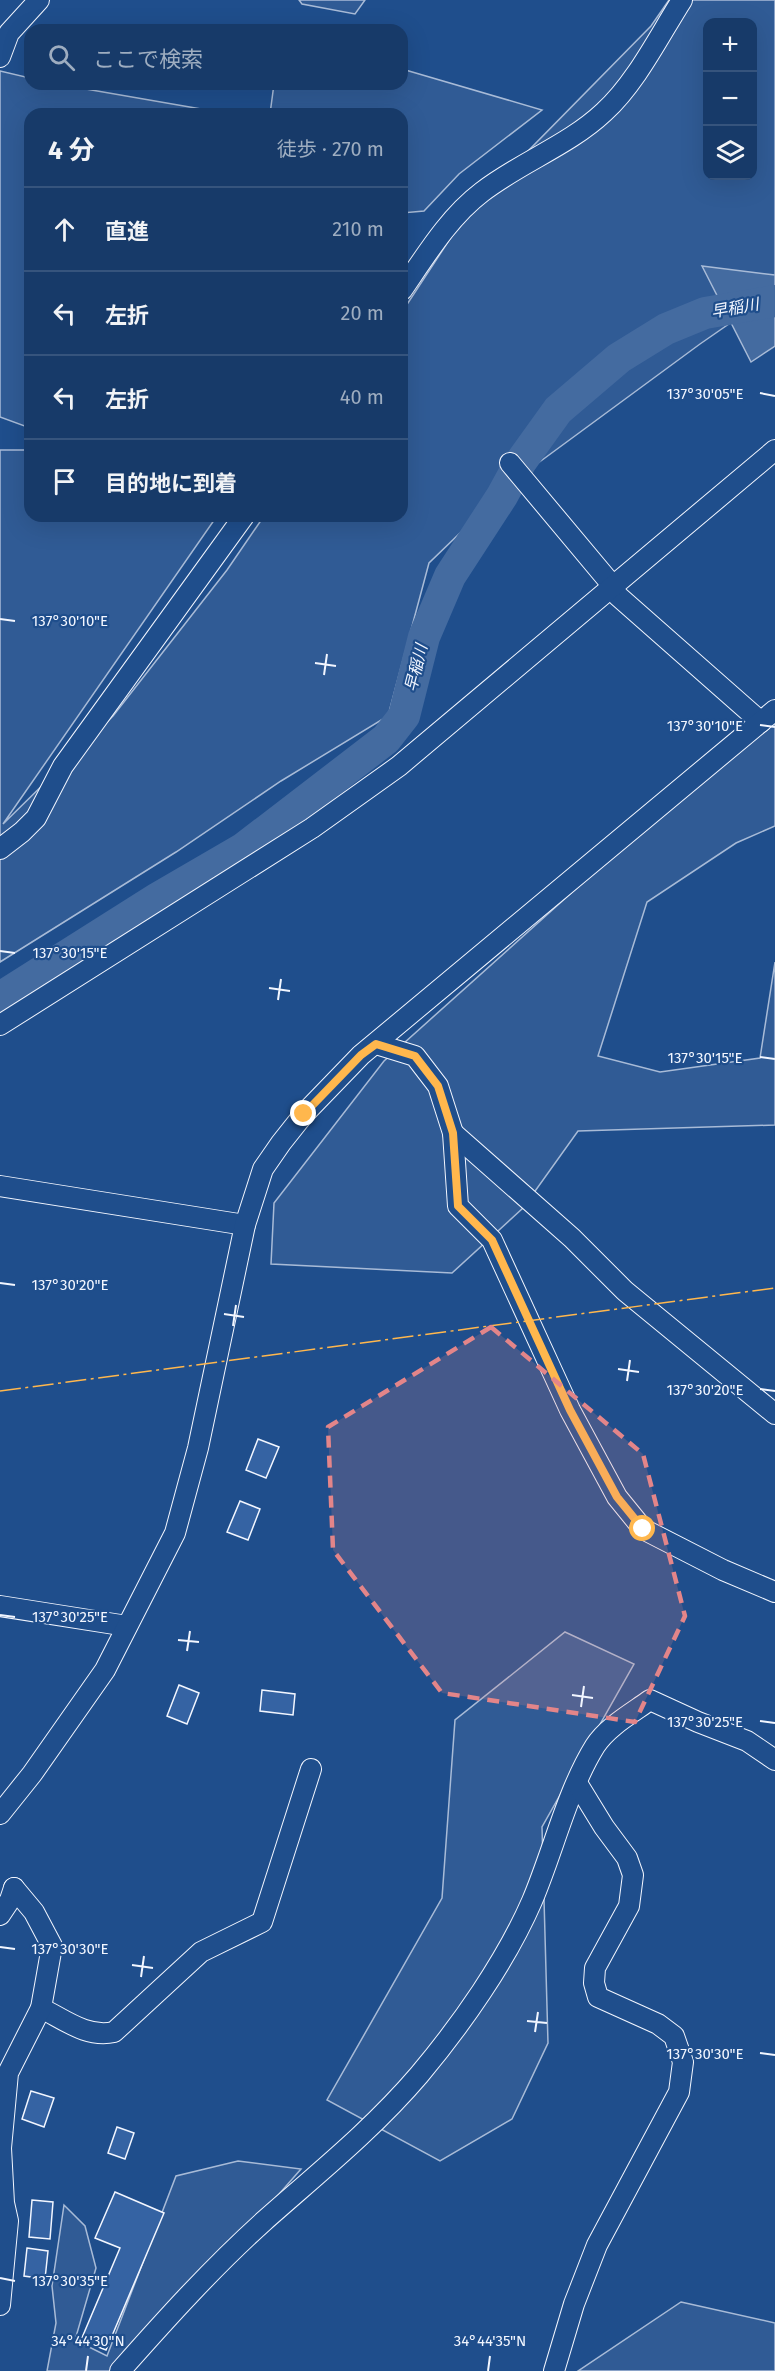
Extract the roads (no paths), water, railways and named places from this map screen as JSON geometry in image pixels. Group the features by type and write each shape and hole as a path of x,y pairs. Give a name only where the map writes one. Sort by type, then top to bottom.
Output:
{"street":[{"path":"0,57 9,33 39,0"},
{"path":"408,282 459,212 483,191 605,112 628,84 682,0"},
{"path":"0,1025 322,821 399,765 775,450"},
{"path":"0,1814 39,1765 105,1670 175,1533 198,1448 245,1225 263,1169 281,1143 304,1114 361,1055 768,716 618,596 612,585 510,464"},
{"path":"0,849 36,818 63,766 240,522"},
{"path":"376,1044 415,1056 438,1086 453,1133 458,1206 492,1240 570,1410 617,1497 643,1529 723,1570 775,1592"},
{"path":"453,1133 572,1238 625,1291 775,1414"},
{"path":"0,1186 245,1225"},
{"path":"0,1606 128,1626"},
{"path":"120,2371 201,2281 365,2131 419,2075 485,1987 518,1929 531,1902 577,1783 596,1745 609,1731 650,1700 747,1741 775,1760"},
{"path":"41,2008 86,2032 101,2035 114,2032 201,1952 262,1922 311,1769"},
{"path":"554,2371 574,2304 597,2246 679,2092 683,2062 674,2036 658,2024 598,1997 594,1983 595,1968 629,1906 633,1875 627,1858 604,1827 577,1783"},
{"path":"0,1915 10,1900 14,1888 34,1912 52,1946 41,2008 8,2073 1,2148 4,2203 8,2221 0,2305"}],"water":[{"path":"702,266 775,275 775,346 751,362"}],"waterway":[{"name":"早稲川","path":"0,998 158,898 244,848 386,739 404,716 424,637 450,576 502,496 520,463 558,410 619,358 666,329 705,313 775,301"}]}
